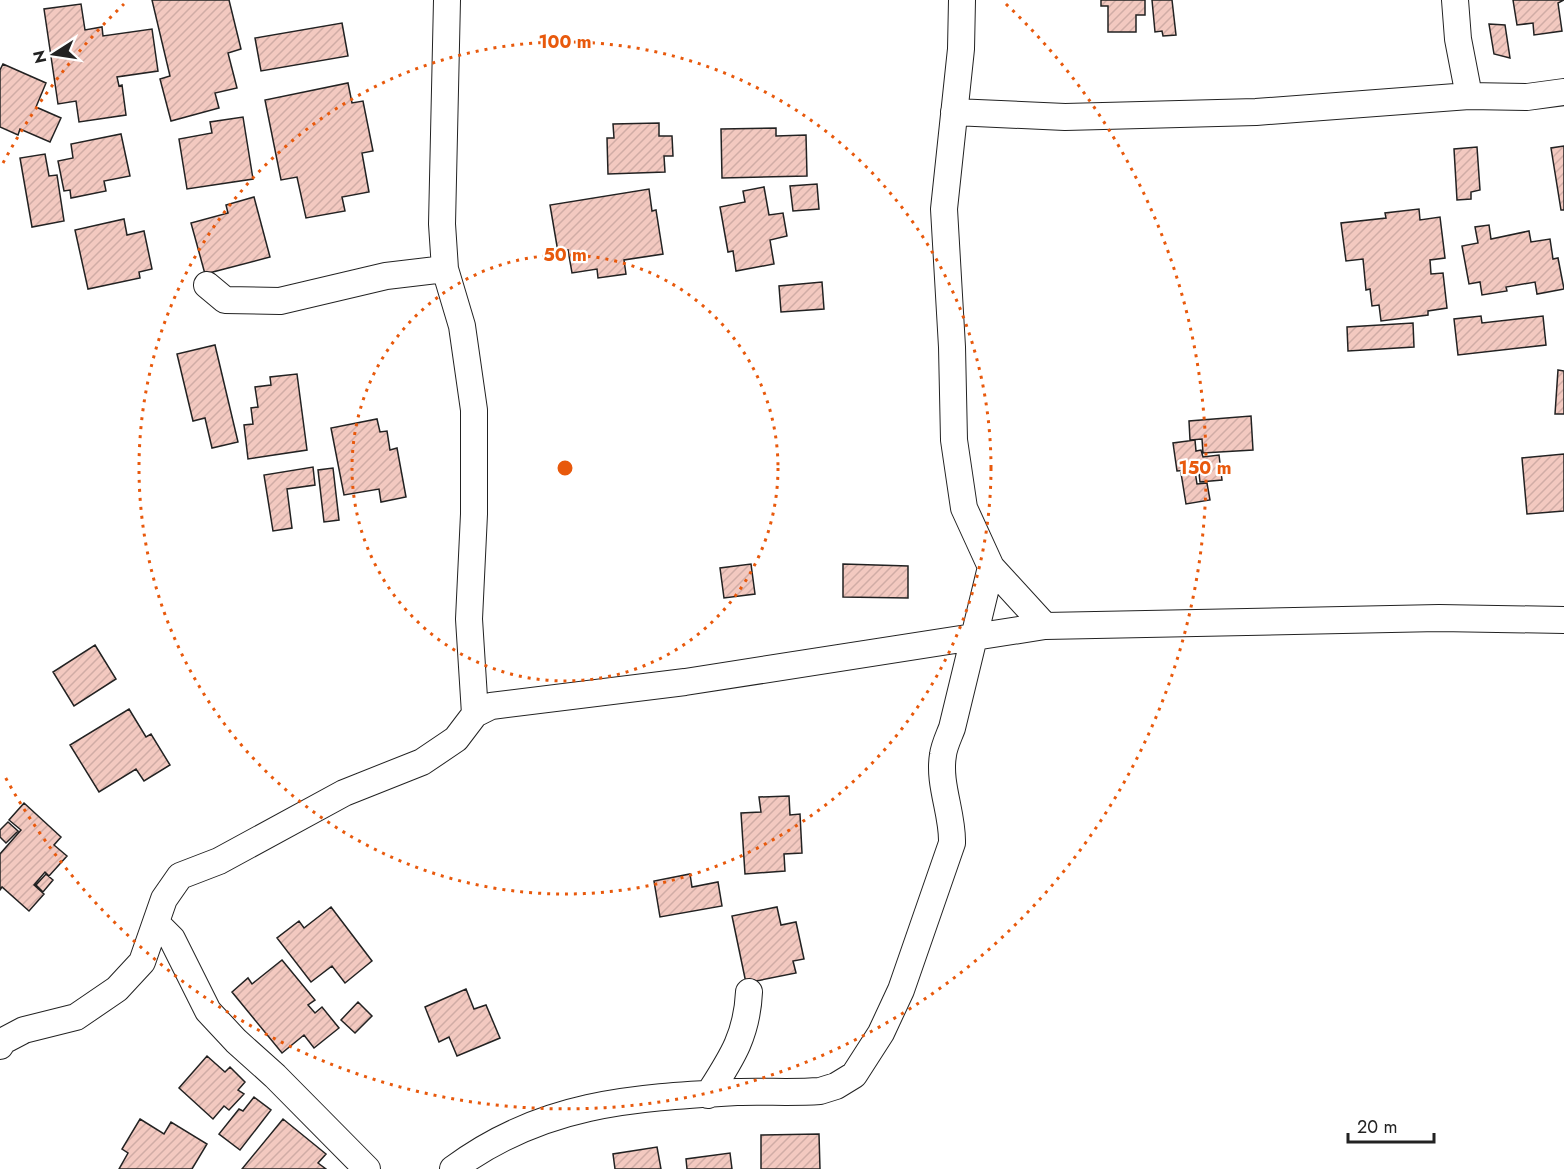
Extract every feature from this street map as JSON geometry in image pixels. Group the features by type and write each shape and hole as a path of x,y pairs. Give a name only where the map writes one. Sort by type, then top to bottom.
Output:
{"street":[{"path":"447,0 442,224 445,269 462,326 474,410 474,514 469,619 475,714"},
{"path":"962,0 961,49 944,209 952,347 954,440 964,508 991,567 1045,626"},
{"path":"1455,0 1458,39 1469,96"},
{"path":"954,112 1065,117 1276,111 1469,96 1527,97 1564,92"},
{"path":"207,285 225,300 280,302 386,276 445,269"},
{"path":"453,1169 478,1151 574,1110 652,1098 737,1092 809,1092 836,1086 854,1075 881,1033 901,990 952,843 953,828 942,769 943,753 952,728 991,567"},
{"path":"0,1046 3,1041 24,1030 76,1017 117,989 142,962 164,899 180,876 219,861 344,793 422,762 456,739 475,714 491,706 516,701 579,697 1045,626 1439,618 1564,620"},
{"path":"157,924 172,939 208,1011 367,1169"},
{"path":"708,1095 737,1049 745,1030 749,992"}],"building":[{"path":"152,0 229,0 241,49 228,53 237,88 215,93 219,108 171,121 160,79 170,76"},
{"path":"1101,0 1145,0 1145,15 1136,15 1136,32 1108,32 1108,6 1101,6"},
{"path":"1152,0 1172,0 1176,35 1163,36 1162,31 1155,32"},
{"path":"1513,0 1564,0 1558,3 1562,31 1534,35 1533,23 1517,25"},
{"path":"81,4 85,30 102,27 103,36 152,29 158,71 117,77 119,86 122,85 126,115 79,122 76,101 58,104 44,9"},
{"path":"342,23 348,56 261,71 255,38"},
{"path":"1489,24 1505,25 1510,58 1494,54"},
{"path":"3,64 46,83 36,107 61,118 50,142 20,129 18,135 0,127 0,70"},
{"path":"348,83 352,103 363,101 373,151 362,153 369,192 342,197 345,211 306,218 297,177 281,180 265,100"},
{"path":"243,117 253,179 187,189 179,139 212,133 210,122"},
{"path":"659,123 659,136 672,136 673,156 664,156 665,172 608,174 607,138 614,138 613,124"},
{"path":"776,128 776,136 806,135 807,176 722,178 721,129"},
{"path":"121,134 130,176 104,181 106,191 71,198 70,190 64,191 58,161 73,158 71,144"},
{"path":"1564,146 1564,210 1561,210 1551,148"},
{"path":"1477,147 1480,190 1471,192 1471,199 1457,200 1454,149"},
{"path":"45,154 49,176 57,175 64,221 32,227 20,158"},
{"path":"817,184 819,209 793,211 790,186"},
{"path":"764,187 769,215 783,213 787,236 770,240 774,264 736,271 733,251 728,252 720,207 745,202 743,191"},
{"path":"649,189 652,211 656,210 663,254 624,260 626,274 598,278 597,269 572,273 568,250 558,252 550,205"},
{"path":"254,197 270,257 205,274 191,223 228,213 226,205"},
{"path":"1419,209 1420,220 1440,217 1445,258 1430,260 1431,274 1443,273 1447,308 1428,311 1428,315 1381,321 1379,305 1372,306 1370,289 1366,290 1363,259 1346,261 1341,223 1386,218 1385,213"},
{"path":"124,219 127,235 144,231 152,269 139,272 140,278 88,289 75,230"},
{"path":"1489,225 1491,239 1529,231 1531,242 1550,239 1553,259 1558,258 1564,289 1537,294 1535,282 1506,287 1507,291 1482,295 1480,282 1469,284 1462,246 1478,243 1475,227"},
{"path":"822,282 824,309 781,312 779,286"},
{"path":"1481,316 1482,323 1543,316 1546,345 1458,355 1454,319"},
{"path":"1413,323 1414,347 1348,351 1347,327"},
{"path":"215,345 238,442 212,448 205,418 193,421 177,354"},
{"path":"1558,370 1564,371 1564,414 1555,414"},
{"path":"297,374 307,450 248,459 244,425 253,424 251,408 258,407 255,387 271,385 270,377"},
{"path":"1251,416 1253,450 1203,453 1202,439 1190,440 1189,421"},
{"path":"377,419 380,432 387,431 390,450 397,448 406,497 381,502 379,489 344,495 331,428"},
{"path":"1195,440 1196,451 1201,450 1203,457 1219,455 1222,480 1200,482 1198,464 1188,465 1189,470 1177,471 1173,443"},
{"path":"1564,454 1564,511 1527,514 1522,458"},
{"path":"313,467 315,485 287,489 292,528 273,531 264,475"},
{"path":"333,468 339,520 324,522 318,470"},
{"path":"1195,471 1197,484 1207,483 1210,500 1186,504 1181,473"},
{"path":"751,564 755,594 724,598 720,568"},
{"path":"843,564 908,566 908,598 843,597"},
{"path":"95,645 116,679 74,706 53,672"},
{"path":"129,709 146,737 151,734 170,765 144,781 136,769 99,792 70,745"},
{"path":"789,796 790,815 800,814 802,853 784,854 785,871 745,874 741,813 761,812 759,797"},
{"path":"24,803 61,837 54,845 67,856 49,876 45,872 34,885 44,894 29,911 2,887 0,890 0,854 21,830 9,820"},
{"path":"8,822 18,831 6,843 0,837 0,830"},
{"path":"46,874 53,880 43,892 36,885"},
{"path":"690,874 692,887 718,882 722,906 660,917 654,881"},
{"path":"331,907 372,961 345,983 332,966 311,982 277,938 299,921 304,928"},
{"path":"777,907 781,925 796,922 804,959 793,961 796,973 746,983 732,916"},
{"path":"282,960 315,1000 308,1005 315,1013 322,1007 339,1028 314,1048 304,1035 282,1053 232,992 248,978 252,984"},
{"path":"466,989 474,1009 486,1005 500,1038 457,1056 449,1037 439,1042 425,1007"},
{"path":"358,1002 372,1016 355,1033 341,1020"},
{"path":"207,1056 225,1072 230,1067 245,1082 238,1090 244,1094 229,1110 224,1106 213,1119 179,1088"},
{"path":"254,1097 271,1110 240,1150 219,1134 239,1109 243,1111"},
{"path":"140,1119 164,1134 171,1122 207,1144 192,1169 119,1169 128,1153 122,1149"},
{"path":"283,1119 326,1154 318,1163 326,1169 242,1169"},
{"path":"819,1134 820,1169 761,1169 761,1135"},
{"path":"657,1147 661,1169 615,1169 613,1154"},
{"path":"730,1153 732,1169 687,1169 686,1159"}]}
